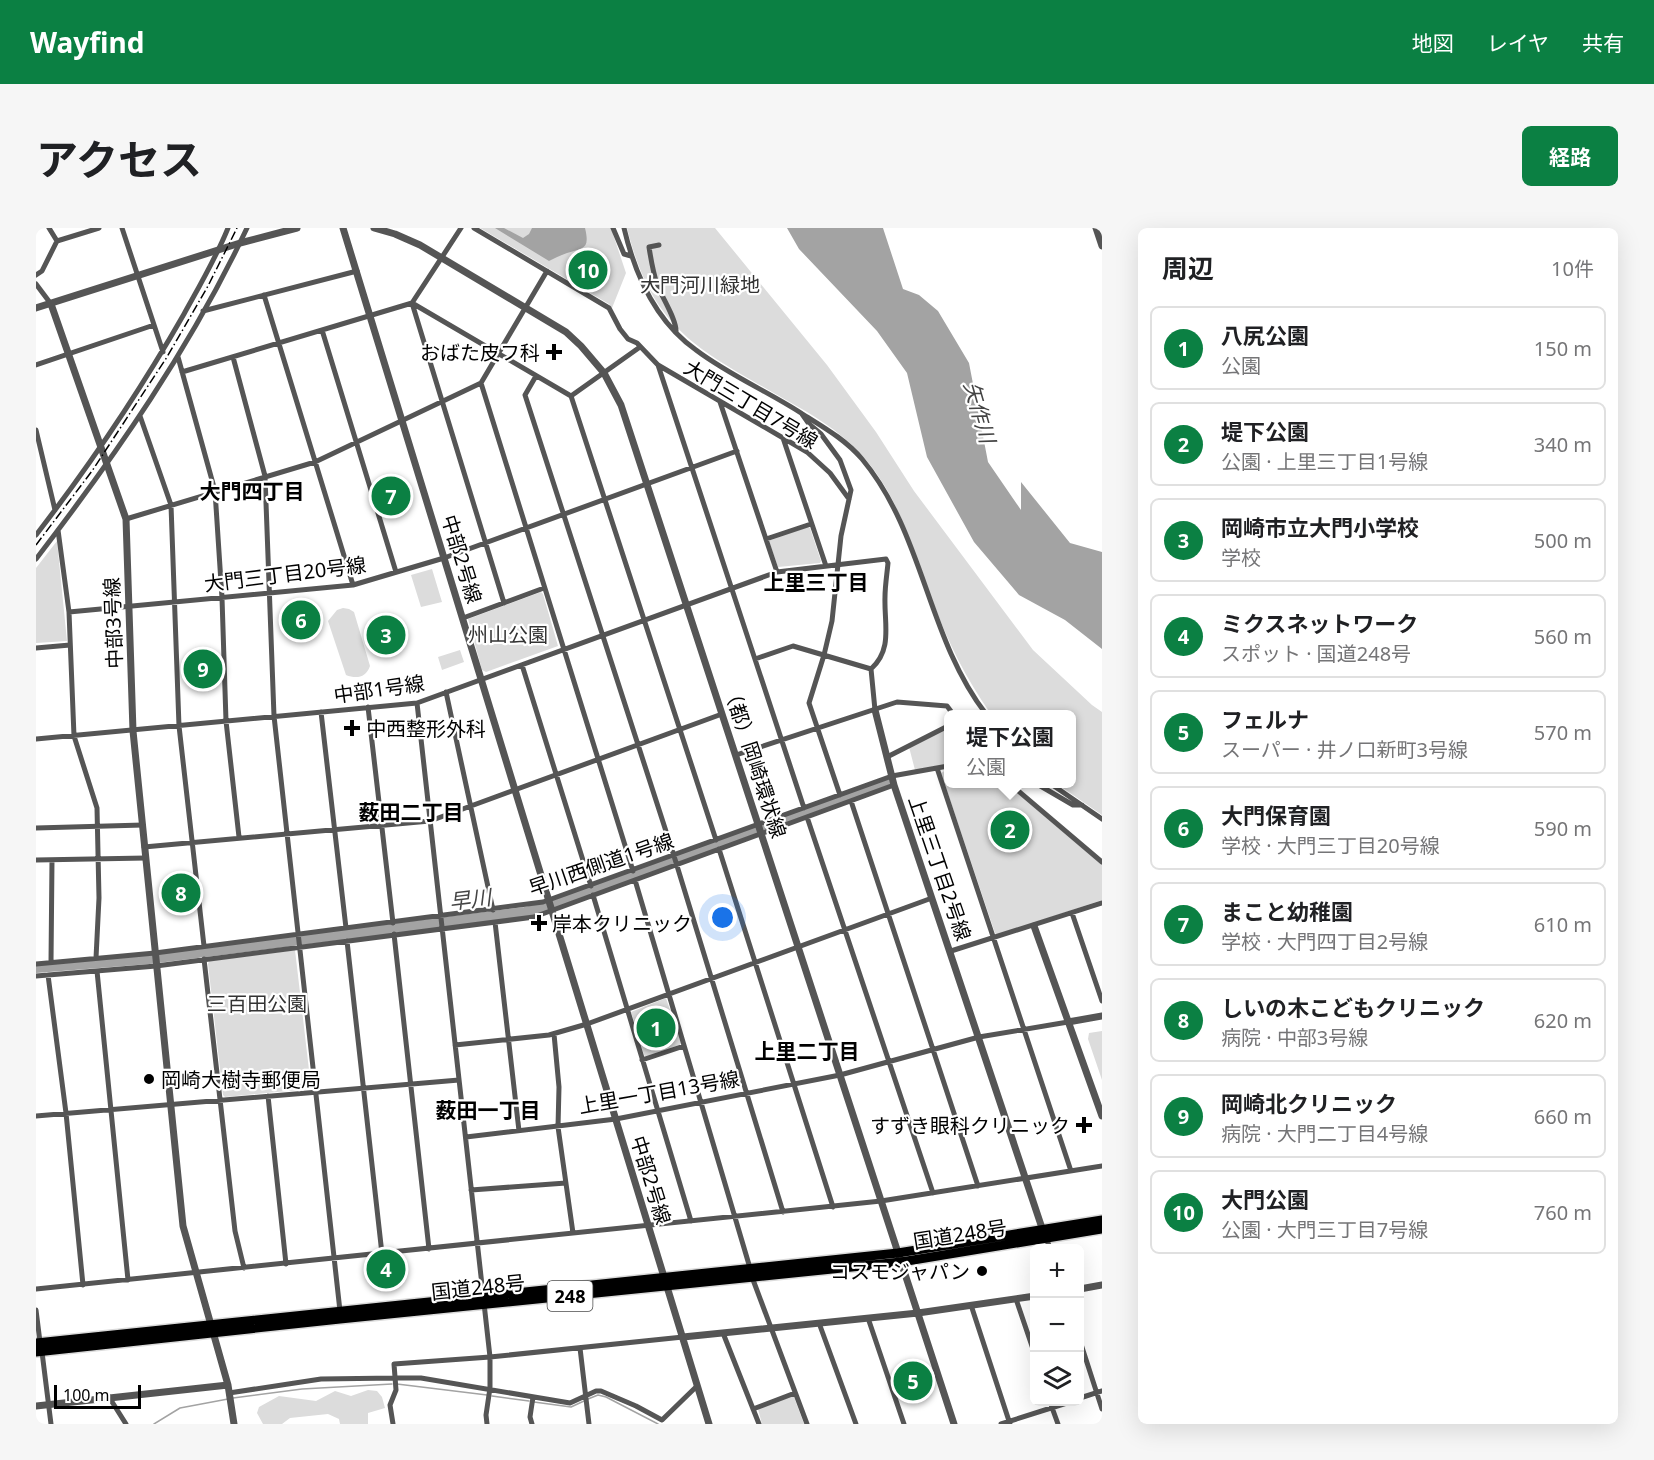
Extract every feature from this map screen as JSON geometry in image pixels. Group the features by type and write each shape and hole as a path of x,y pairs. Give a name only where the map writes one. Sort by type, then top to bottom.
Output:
{"highway":[{"name":"国道248号","path":"1045,1234 1102,1220"},
{"name":"国道248号","path":"39,1347 900,1257 1045,1234 1102,1229"},
{"name":"国道248号","path":"212,1330 340,1311 485,1301"}],"street":[{"path":"49,228 57,241"},
{"path":"36,275 42,271 57,241 99,228"},
{"path":"122,228 163,352"},
{"path":"36,535 101,447 163,352 219,251 228,228"},
{"path":"36,559 107,465 178,357 247,228"},
{"path":"36,308 240,243 297,228"},
{"name":"中部2号線","path":"343,228 709,1424"},
{"name":"（都）岡崎環状線","path":"374,228 410,239 566,332 604,373 621,405 954,1424"},
{"path":"182,372 412,303 460,228"},
{"name":"大門三丁目7号線","path":"474,228 609,308 628,339 640,347 658,366 807,452 830,474 849,499"},
{"path":"613,228 624,254 631,256"},
{"path":"624,228 631,256 646,292 676,332 703,355 834,433 860,457 887,494 900,520 948,650 983,710"},
{"path":"1096,228 1102,246"},
{"path":"659,245 649,247 652,267 664,301 675,323 676,332"},
{"path":"203,311 357,271"},
{"path":"126,519 315,462 482,383 547,271"},
{"path":"36,284 51,304"},
{"path":"264,295 353,585"},
{"path":"412,303 571,396 716,840"},
{"path":"412,303 504,603"},
{"name":"中部3号線","path":"51,304 126,519 134,731 183,1226 228,1385 234,1424"},
{"path":"36,365 154,325"},
{"path":"322,330 396,572"},
{"path":"571,396 640,347"},
{"path":"178,357 215,491 222,598 226,721 239,837"},
{"path":"233,357 265,476 274,716 340,1311"},
{"path":"658,366 804,808"},
{"path":"536,376 525,395 639,744 783,1212"},
{"path":"482,383 633,871"},
{"path":"720,402 777,572"},
{"path":"801,413 802,417 821,434 840,460 850,490 841,536 832,621 809,703 840,795"},
{"path":"140,416 171,505 179,726 204,946"},
{"path":"36,430 55,510"},
{"path":"783,438 826,566"},
{"name":"大門三丁目20号線","path":"69,612 353,585 444,558 736,451"},
{"path":"36,473 45,471"},
{"path":"766,539 811,524"},
{"path":"58,530 69,612 74,736 97,808 99,860 96,958"},
{"path":"755,659 793,646 871,669 879,662 888,638 885,597 888,563 886,559 838,565"},
{"name":"中部1号線","path":"36,739 417,703 777,572 838,565"},
{"path":"463,618 544,588"},
{"path":"36,648 70,645"},
{"path":"522,665 591,886"},
{"name":"上里三丁目2号線","path":"871,669 875,710 894,785 1049,1244"},
{"path":"446,692 493,910"},
{"path":"736,755 897,702 947,706 951,710"},
{"path":"417,703 485,1301 490,1357 487,1424"},
{"path":"368,708 393,923"},
{"path":"321,712 346,928"},
{"path":"144,847 430,821 722,714"},
{"path":"887,757 944,728"},
{"name":"早川西側道1号線","path":"36,964 155,953 549,901 892,776 944,767"},
{"path":"937,768 1071,1171"},
{"path":"36,976 156,966 534,917 894,785"},
{"path":"1016,788 1102,862"},
{"path":"1045,788 1073,805 1082,805"},
{"path":"1058,788 1102,819"},
{"path":"851,801 978,1186"},
{"path":"807,817 933,1193"},
{"path":"36,828 143,825"},
{"path":"719,849 833,1206"},
{"path":"36,860 146,858"},
{"path":"51,962 52,860"},
{"path":"635,880 751,1273 807,1424"},
{"path":"593,895 691,1221"},
{"path":"455,1046 554,1034 587,1024 932,898"},
{"path":"951,951 1102,903"},
{"path":"1072,913 1102,1001"},
{"path":"495,922 519,1131"},
{"path":"1034,926 1102,1116"},
{"path":"394,934 429,1249"},
{"path":"347,940 382,1254"},
{"path":"204,959 235,1231 244,1268"},
{"path":"97,971 128,1280"},
{"path":"48,975 66,1113 83,1285"},
{"name":"上里一丁目13号線","path":"466,1137 616,1119 840,1075 978,1037 1102,1016"},
{"path":"554,1034 559,1087 558,1127 573,1233"},
{"path":"642,1060 684,1046"},
{"path":"36,1116 459,1080"},
{"path":"268,1096 286,1264"},
{"path":"36,1290 882,1201 1102,1166"},
{"path":"471,1190 566,1183"},
{"path":"1084,1288 1102,1286"},
{"path":"393,1424 390,1405 396,1390 394,1364 490,1357 868,1318 1030,1297"},
{"path":"1016,1299 1034,1352"},
{"path":"971,1305 1009,1423"},
{"path":"36,1310 39,1347 51,1424"},
{"path":"868,1318 904,1424"},
{"path":"819,1323 856,1424"},
{"path":"723,1333 759,1424"},
{"path":"580,1348 589,1424"},
{"path":"1084,1352 1099,1392 1102,1409"},
{"path":"229,1393 321,1379 421,1378 570,1403 596,1391 605,1392 660,1422 697,1386"},
{"path":"36,1406 228,1385"},
{"path":"1084,1397 1099,1392"},
{"path":"753,1409 795,1393"},
{"path":"109,1397 126,1424"},
{"path":"532,1424 533,1397"},
{"path":"1001,1424 1009,1423 1047,1406"},
{"path":"1052,1406 1058,1424"}],"green space":[{"path":"480,228 611,228 626,273 612,308 609,304"},
{"name":"大門河川緑地","path":"627,228 715,228 827,365 876,432 914,491 1033,650 1102,712 1102,815 1063,788 1076,788 1076,710 988,710 951,646 903,523 873,468 851,444 825,423 729,367 684,334 666,315 651,292 638,263"},
{"path":"808,527 820,563 778,567 769,541"},
{"path":"57,541 67,641 36,643 36,568"},
{"path":"432,569 442,602 421,607 411,575"},
{"name":"州山公園","path":"541,592 558,646 486,672 482,670 468,619"},
{"path":"343,608 354,612 370,666 366,673 360,676 346,675 328,621 337,610"},
{"path":"460,650 464,662 442,670 438,657"},
{"path":"944,729 944,765 915,770 909,747"},
{"path":"946,788 1012,788 1102,865 1102,900 997,935"},
{"name":"三百田公園","path":"295,950 311,1087 225,1097 209,961"},
{"path":"666,998 681,1043 679,1046 646,1057 631,1012"},
{"path":"1102,1031 1102,1080 1088,1039 1089,1033"},
{"path":"368,1390 377,1391 382,1397 385,1408 368,1413 368,1424 340,1424 339,1419 328,1414 290,1418 282,1424 263,1424 257,1413 259,1407 279,1396 316,1401 335,1391 351,1396"},
{"path":"792,1396 804,1424 762,1424 758,1409"}],"shaded area":[{"path":"495,228 504,228 523,238 532,228 585,228 587,240 581,248 549,261"},
{"path":"787,228 883,228 903,289 919,295 938,311 969,363 988,462 1021,510 1021,482 1070,543 1102,552 1102,649 1065,620 1019,595 974,542 927,457 907,373 877,331 799,249"}],"waterway":[{"name":"早川","path":"36,968 149,959 544,908 888,782"},
{"path":"233,1398 302,1389 392,1384"},
{"path":"397,1384 487,1395"},
{"path":"588,1399 598,1395 606,1397 658,1424"},
{"path":"492,1396 529,1401"},
{"path":"154,1424 180,1408 228,1399"},
{"path":"534,1402 571,1407 584,1401"}],"railway":[{"path":"36,545 92,471 167,357 208,286 237,228"}],"place":[{"name":"大門公園","path":"588,270"},
{"name":"おばた皮フ科","path":"554,352"},
{"name":"まこと幼稚園","path":"391,496"},
{"name":"大門保育園","path":"301,620"},
{"name":"岡崎市立大門小学校","path":"386,635"},
{"name":"岡崎北クリニック","path":"203,669"},
{"name":"中西整形外科","path":"352,728"},
{"name":"堤下公園","path":"1010,830"},
{"name":"しいの木こどもクリニック","path":"181,893"},
{"name":"岸本クリニック","path":"539,923"},
{"name":"八尻公園","path":"656,1028"},
{"name":"岡崎大樹寺郵便局","path":"149,1079"},
{"name":"すずき眼科クリニック","path":"1084,1125"},
{"name":"ミクスネットワーク","path":"386,1269"},
{"name":"コスモジャパン","path":"982,1271"},
{"name":"フェルナ","path":"913,1381"}],"district":[{"name":"大門四丁目","path":"252,491"},
{"name":"上里三丁目","path":"816,582"},
{"name":"薮田二丁目","path":"411,812"},
{"name":"上里二丁目","path":"807,1051"},
{"name":"薮田一丁目","path":"488,1110"}],"water label":[{"name":"矢作川","path":"980,412"}]}
